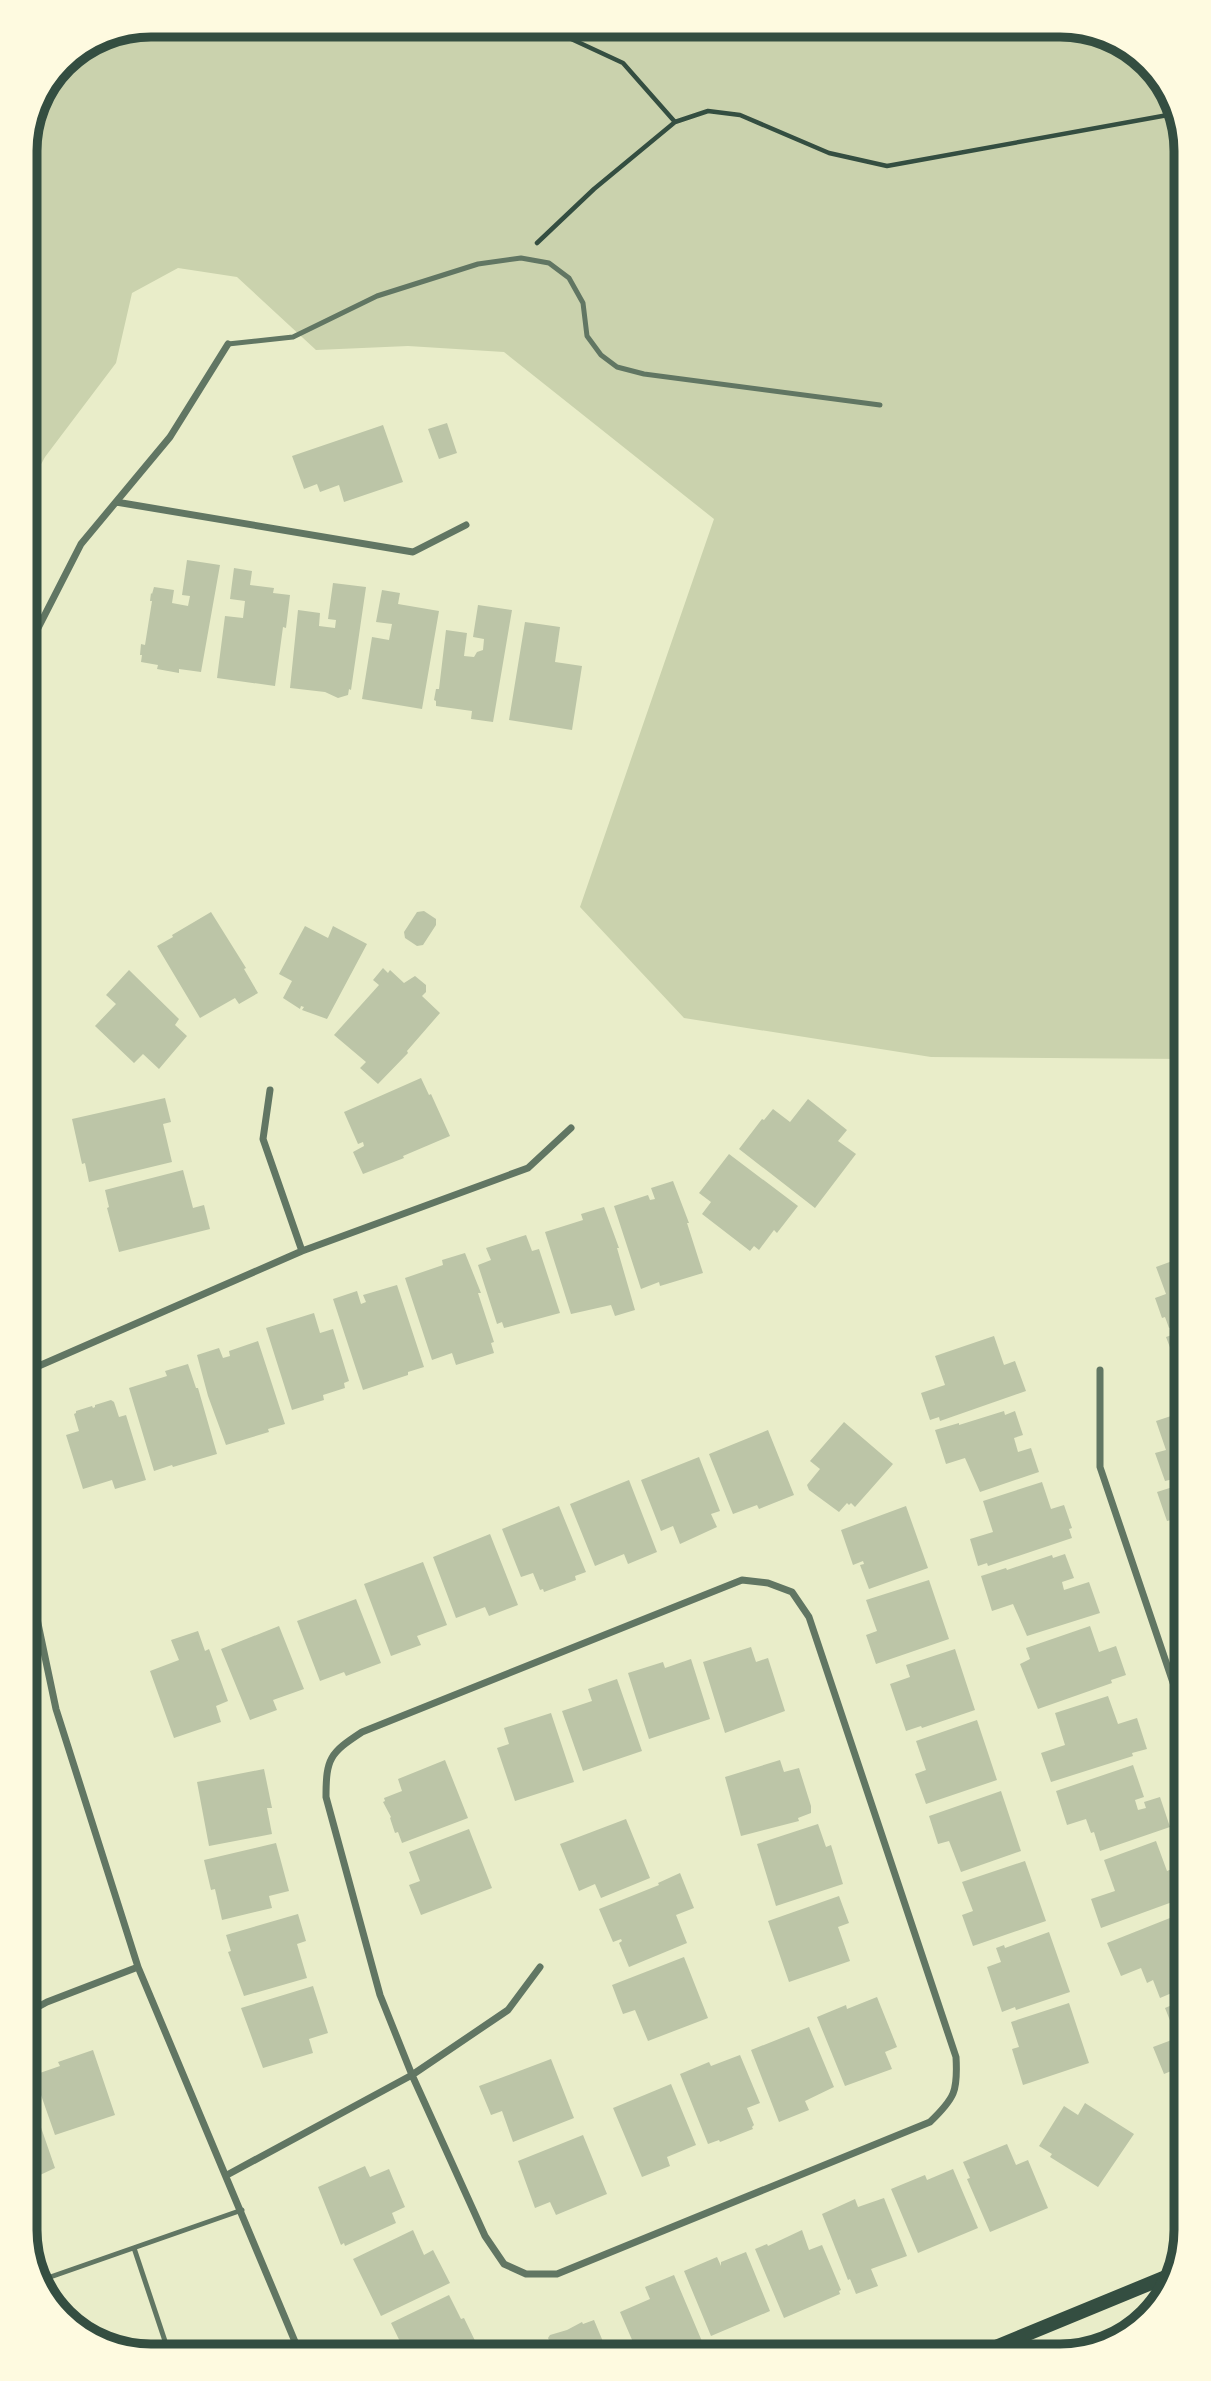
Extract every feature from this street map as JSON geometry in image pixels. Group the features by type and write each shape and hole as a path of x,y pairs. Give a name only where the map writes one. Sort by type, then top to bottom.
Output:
{"main road":[{"path":"1005,2344 1164,2278"}],"street":[{"path":"37,630 82,544 170,437 228,344"},
{"path":"116,502 413,552 466,525"},
{"path":"271,1090 263,1139 302,1251"},
{"path":"37,1367 302,1251 528,1168 571,1128"},
{"path":"1100,1370 1100,1466 1174,1685"},
{"path":"742,1580 768,1583 792,1592 809,1617 956,2057 957,2084 946,2106 929,2122 557,2274 526,2274 503,2264 485,2236 412,2075 380,1996 326,1797 326,1769 338,1748 362,1731 742,1580"},
{"path":"37,1622 56,1709 138,1967 296,2344"},
{"path":"37,2007 138,1967"},
{"path":"227,2175 412,2075 508,2010 540,1967"}],"lane":[{"path":"228,344 293,337 377,296 478,264 521,258 549,263 569,278 583,303 587,336 601,355 617,367 644,374 880,405"},
{"path":"47,2278 242,2210"},
{"path":"134,2248 166,2344"}],"path":[{"path":"567,37 623,63 675,122"},
{"path":"521,258 594,189 675,122 708,111 740,115 829,153 887,166 1168,115"}],"green space":[{"path":"150,37 1068,37 1111,48 1130,60 1151,81 1166,107 1174,150 1174,1059 931,1057 684,1018 580,907 714,519 504,352 408,346 316,350 237,277 178,268 132,293 116,363 45,457 37,472 37,143 48,100 60,81 75,65 114,43"}],"building":[{"path":"447,423 457,453 439,459 428,429"},
{"path":"383,425 403,482 344,502 339,485 320,492 317,484 304,489 292,456"},
{"path":"187,560 220,565 201,672 179,669 179,673 157,669 158,665 141,662 140,655 141,644 145,645 154,587 174,590 172,603 188,606 190,596 182,595"},
{"path":"234,568 252,571 250,585 274,588 273,593 290,595 275,686 217,678 225,616 243,618 245,601 230,599"},
{"path":"333,583 366,587 351,690 349,689 348,695 338,698 325,692 290,688 298,610 320,613 319,626 335,628 336,620 328,619"},
{"path":"382,590 400,593 398,604 439,611 422,709 362,699 372,637 389,640 392,624 376,622"},
{"path":"478,605 512,610 493,722 471,719 472,711 436,706 434,700 436,689 439,689 446,630 467,633 464,656 474,657 477,652 483,650 484,639 473,637"},
{"path":"525,622 560,627 555,662 582,666 572,730 509,720"},
{"path":"424,911 436,919 436,925 423,945 417,946 405,938 404,932 417,912"},
{"path":"211,912 246,968 244,969 258,993 239,1004 235,998 200,1018 157,946"},
{"path":"305,926 328,938 333,926 367,944 327,1019 302,1010 304,1007 301,1006 300,1009 283,998 292,981 279,974"},
{"path":"383,968 388,973 390,970 404,983 415,976 426,985 426,992 422,996 440,1013 408,1053 378,1084 360,1068 366,1062 334,1035 379,985 373,980"},
{"path":"129,970 179,1019 175,1025 187,1036 159,1069 143,1054 134,1063 95,1026 116,1004 106,995"},
{"path":"421,1078 450,1136 363,1174 353,1152 364,1146 363,1142 358,1144 344,1112"},
{"path":"165,1098 171,1122 163,1124 172,1162 89,1182 72,1119"},
{"path":"808,1099 847,1130 838,1141 856,1154 815,1208 739,1149 773,1109 790,1122"},
{"path":"729,1154 798,1206 777,1233 774,1230 759,1250 754,1246 750,1251 702,1214 711,1202 699,1193"},
{"path":"183,1170 193,1208 204,1205 210,1229 119,1252 105,1190"},
{"path":"673,1181 689,1223 703,1273 660,1286 659,1282 641,1289 614,1206 648,1195 650,1200 655,1199 651,1188"},
{"path":"604,1207 619,1248 635,1310 615,1316 611,1305 571,1314 545,1232 583,1220 581,1214"},
{"path":"526,1235 532,1251 539,1249 560,1313 504,1328 502,1322 497,1324 478,1265 491,1260 486,1248"},
{"path":"465,1253 481,1293 478,1293 494,1342 491,1343 494,1353 456,1365 452,1353 432,1360 405,1278 443,1265 442,1260"},
{"path":"1174,1260 1174,1326 1169,1328 1165,1317 1162,1318 1155,1298 1166,1294 1156,1267"},
{"path":"397,1285 424,1367 363,1390 333,1299 357,1291 361,1304 366,1302 363,1295"},
{"path":"314,1313 320,1333 333,1329 349,1381 344,1383 345,1388 323,1395 324,1400 292,1410 266,1328"},
{"path":"1174,1334 1174,1358 1166,1337"},
{"path":"994,1336 1004,1365 1015,1361 1026,1391 940,1421 939,1417 930,1420 921,1393 945,1385 935,1356"},
{"path":"258,1341 285,1424 268,1429 269,1432 226,1445 208,1396 197,1355 219,1348 223,1358 230,1356 229,1351"},
{"path":"188,1364 198,1388 217,1454 154,1471 129,1388 167,1376 165,1371"},
{"path":"111,1400 119,1417 126,1415 146,1480 115,1489 112,1480 83,1489 66,1435 79,1431 74,1414 76,1411 92,1406 93,1408"},
{"path":"1004,1411 1005,1415 1015,1411 1023,1435 1014,1438 1018,1452 1031,1448 1039,1472 980,1492 965,1458 946,1464 935,1430"},
{"path":"1174,1415 1174,1479 1165,1481 1155,1453 1166,1450 1156,1421"},
{"path":"844,1422 893,1464 855,1507 847,1503 839,1512 809,1490 807,1485 820,1469 810,1461"},
{"path":"768,1430 794,1495 759,1509 757,1505 733,1514 709,1454"},
{"path":"699,1457 720,1511 711,1514 717,1527 680,1544 673,1526 661,1531 641,1480"},
{"path":"629,1480 657,1552 628,1564 624,1554 595,1566 570,1504"},
{"path":"1042,1482 1051,1509 1064,1505 1072,1528 1069,1529 1072,1538 988,1566 987,1563 978,1566 970,1539 993,1532 983,1501"},
{"path":"1174,1487 1174,1519 1167,1521 1157,1492"},
{"path":"559,1506 586,1572 575,1576 576,1580 544,1592 543,1589 540,1590 533,1573 521,1577 502,1529"},
{"path":"906,1506 928,1568 869,1589 860,1565 864,1564 863,1561 853,1565 841,1530"},
{"path":"490,1534 518,1605 489,1616 485,1607 456,1618 433,1557"},
{"path":"1065,1554 1074,1578 1062,1582 1064,1590 1089,1582 1100,1613 1027,1636 1013,1604 992,1611 981,1576 1052,1555 1053,1558"},
{"path":"423,1562 447,1625 417,1636 421,1645 391,1656 364,1584"},
{"path":"929,1580 949,1639 876,1664 866,1635 877,1631 866,1600"},
{"path":"356,1599 381,1663 346,1676 344,1672 320,1681 297,1621"},
{"path":"279,1626 304,1689 273,1700 277,1710 250,1720 221,1649"},
{"path":"1090,1626 1099,1652 1116,1646 1126,1675 1111,1680 1112,1683 1038,1709 1020,1664 1030,1659 1026,1648"},
{"path":"198,1631 205,1651 209,1649 228,1701 216,1706 221,1722 174,1738 150,1671 179,1660 171,1640"},
{"path":"751,1647 756,1662 768,1658 785,1711 725,1733 703,1662"},
{"path":"955,1649 975,1710 906,1731 890,1684 910,1677 906,1665"},
{"path":"691,1659 710,1719 649,1739 628,1673 663,1662 665,1668"},
{"path":"617,1679 642,1751 583,1771 562,1711 592,1701 588,1689"},
{"path":"1108,1696 1118,1724 1137,1718 1147,1749 1051,1782 1041,1753 1065,1745 1055,1713"},
{"path":"551,1713 574,1782 515,1801 497,1748 509,1744 504,1728"},
{"path":"977,1720 997,1780 926,1804 915,1774 926,1770 916,1741"},
{"path":"445,1760 468,1818 402,1843 398,1832 395,1833 383,1802 384,1798 402,1791 398,1779"},
{"path":"780,1760 784,1772 799,1768 811,1813 798,1818 799,1821 741,1836 725,1777"},
{"path":"1133,1765 1144,1797 1135,1800 1138,1810 1146,1808 1144,1802 1160,1797 1170,1827 1100,1851 1094,1832 1091,1833 1086,1819 1067,1825 1056,1791"},
{"path":"264,1769 272,1808 267,1808 272,1834 209,1846 197,1782"},
{"path":"1001,1791 1021,1851 961,1872 949,1841 938,1844 929,1816"},
{"path":"626,1819 650,1878 601,1898 595,1884 579,1891 560,1844"},
{"path":"818,1824 826,1847 831,1845 843,1884 776,1906 757,1844"},
{"path":"469,1829 492,1888 421,1915 409,1885 420,1881 409,1852"},
{"path":"1156,1841 1167,1871 1174,1868 1174,1901 1101,1928 1091,1899 1115,1891 1104,1860"},
{"path":"276,1843 289,1891 269,1896 272,1908 222,1920 215,1889 211,1890 204,1860"},
{"path":"1025,1861 1046,1921 973,1946 962,1915 973,1911 962,1882"},
{"path":"680,1873 694,1908 676,1915 687,1943 629,1967 619,1943 621,1939 613,1942 599,1909 659,1885 658,1883"},
{"path":"839,1896 849,1923 838,1927 850,1961 789,1982 768,1921"},
{"path":"298,1914 306,1941 297,1944 307,1978 244,1996 228,1952 231,1951 226,1935"},
{"path":"1174,1916 1174,1992 1160,1998 1153,1980 1147,1983 1141,1968 1121,1976 1107,1943"},
{"path":"1049,1932 1070,1992 1002,2012 987,1967 1001,1962 996,1948 1004,1945 1005,1948"},
{"path":"684,1957 708,2018 648,2041 635,2010 623,2014 612,1985"},
{"path":"313,1986 328,2033 309,2039 313,2053 263,2068 241,2008"},
{"path":"877,1997 897,2047 885,2052 892,2069 845,2086 817,2017 846,2005 847,2009"},
{"path":"1069,2003 1089,2063 1023,2085 1012,2049 1019,2047 1011,2022"},
{"path":"1174,2004 1174,2030 1165,2008"},
{"path":"809,2027 834,2087 805,2101 809,2110 779,2122 751,2050"},
{"path":"1174,2039 1174,2070 1164,2074 1153,2047"},
{"path":"93,2050 115,2115 55,2135 37,2084 37,2074 60,2066 58,2062"},
{"path":"740,2055 760,2103 747,2108 753,2129 708,2144 680,2074 709,2062 711,2066"},
{"path":"551,2059 574,2118 513,2142 502,2111 491,2115 479,2086"},
{"path":"671,2084 696,2145 667,2157 670,2166 642,2177 613,2108"},
{"path":"1085,2103 1134,2134 1098,2187 1050,2157 1052,2154 1039,2146 1064,2106 1078,2115"},
{"path":"37,2116 55,2168 37,2176"},
{"path":"583,2135 607,2194 556,2215 550,2202 535,2208 518,2161"},
{"path":"1007,2144 1016,2165 1028,2160 1048,2208 990,2232 967,2179 970,2178 963,2162"},
{"path":"365,2166 370,2177 389,2169 405,2207 392,2213 396,2223 345,2246 344,2243 341,2245 318,2187"},
{"path":"953,2169 978,2228 918,2253 891,2189 925,2175 927,2180"},
{"path":"884,2198 907,2256 871,2269 878,2286 856,2294 822,2214 855,2199 858,2207"},
{"path":"413,2230 424,2255 433,2250 450,2283 381,2316 353,2259"},
{"path":"802,2230 809,2250 822,2245 841,2290 840,2294 784,2318 755,2249"},
{"path":"746,2252 770,2311 711,2336 684,2271 717,2257 721,2266 721,2262"},
{"path":"674,2275 703,2344 634,2344 620,2312 650,2299 645,2287"},
{"path":"449,2295 477,2344 401,2344 391,2323"},
{"path":"594,2320 604,2344 551,2344 548,2338 550,2335 582,2322 583,2324"}]}
